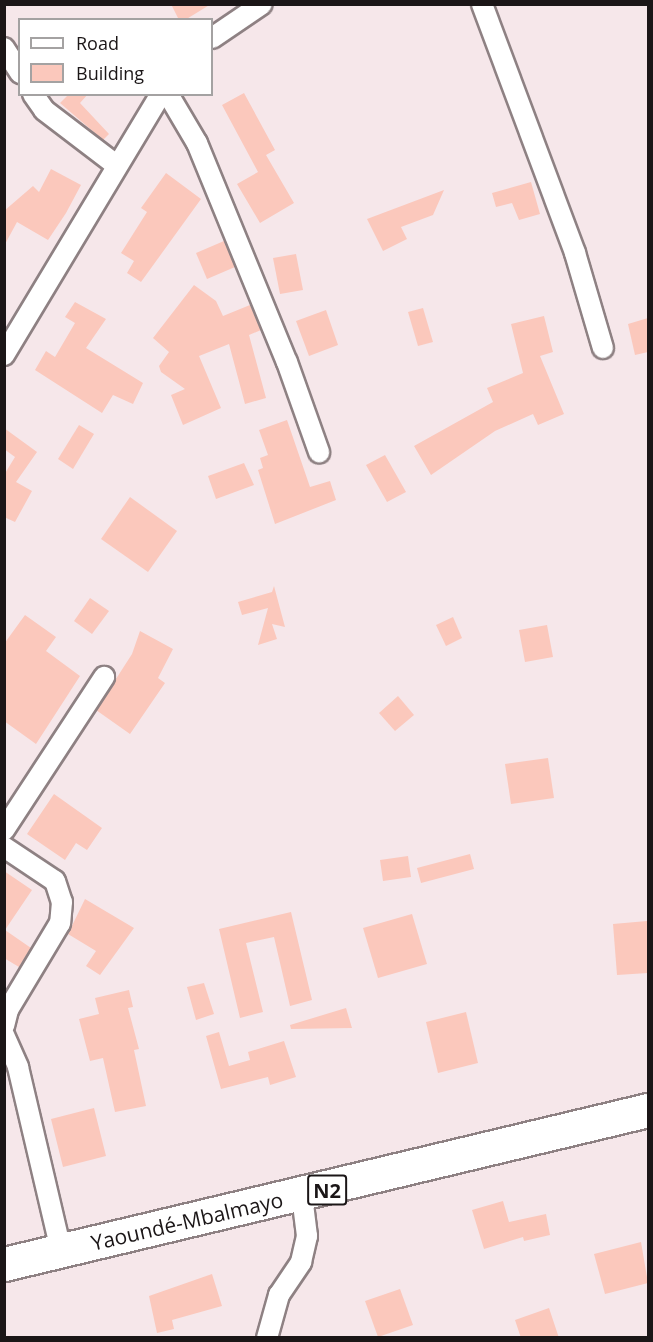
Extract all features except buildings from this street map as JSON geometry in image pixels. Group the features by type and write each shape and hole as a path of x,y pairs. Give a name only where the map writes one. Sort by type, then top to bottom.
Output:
{"highway":[{"name":"Yaoundé-Mbalmayo","path":"4,1264 302,1196 648,1110"}],"street":[{"path":"482,4 575,253 603,348"},
{"path":"213,37 253,6"},
{"path":"4,48 18,70"},
{"path":"34,96 44,111 115,164"},
{"path":"4,355 115,164 159,96"},
{"path":"169,96 206,165 287,362 319,452"},
{"path":"4,830 104,677"},
{"path":"4,847 55,881 62,902 60,923 8,1010 4,1026"},
{"path":"4,1035 18,1067 61,1250"},
{"path":"267,1338 279,1295 301,1262 307,1236 302,1196"}]}
